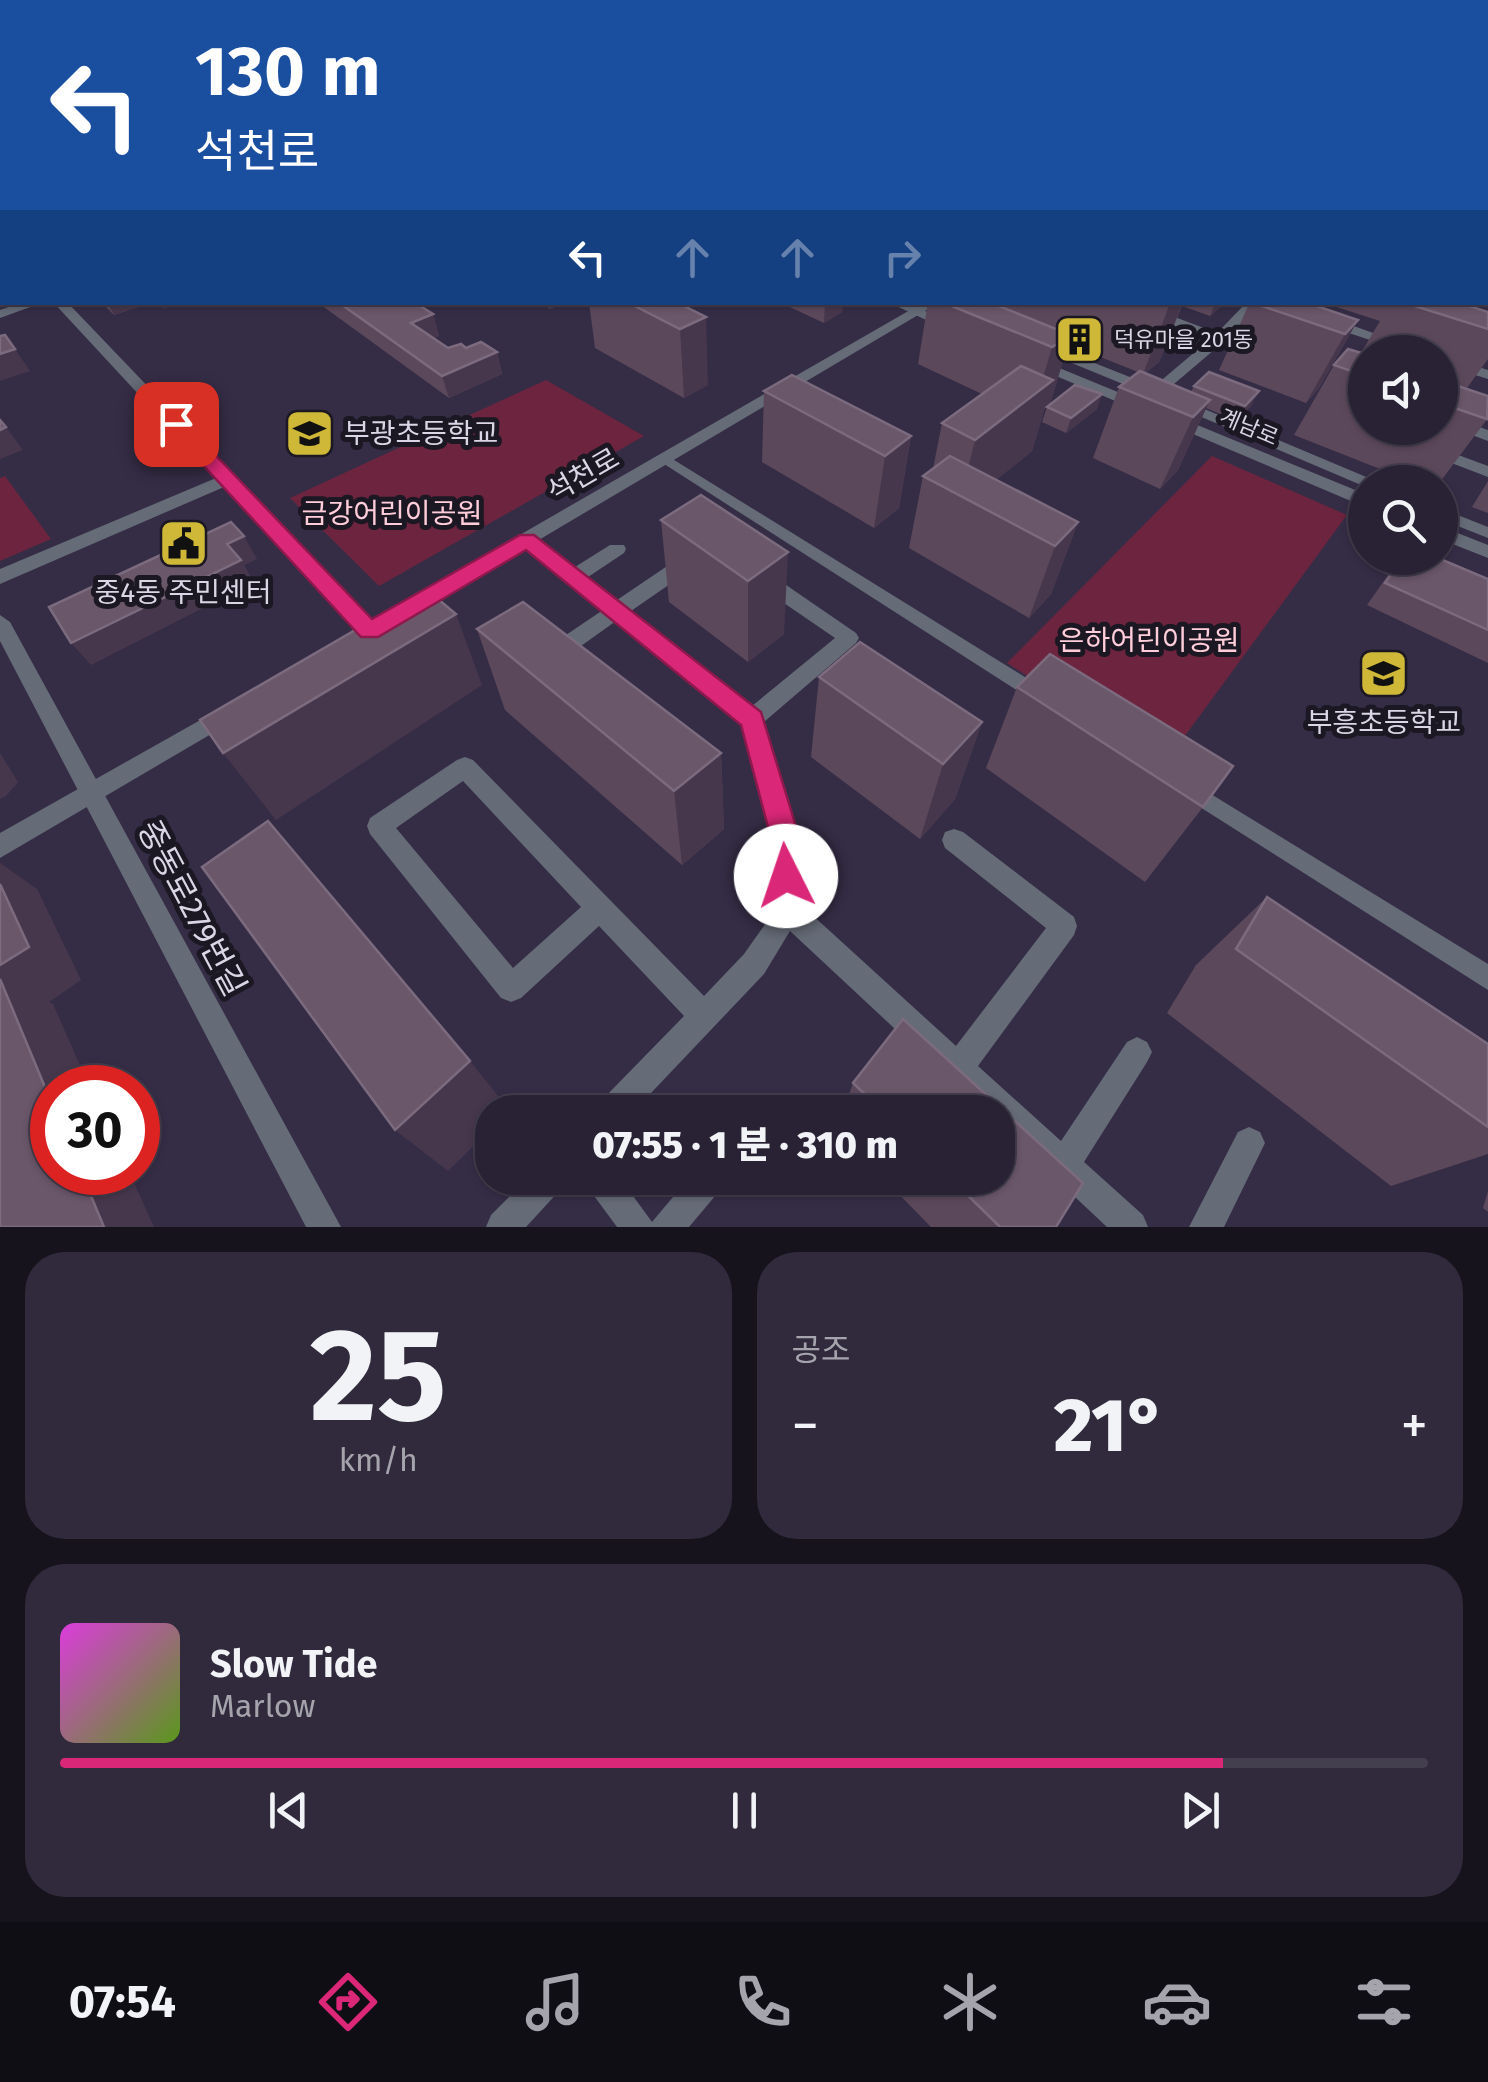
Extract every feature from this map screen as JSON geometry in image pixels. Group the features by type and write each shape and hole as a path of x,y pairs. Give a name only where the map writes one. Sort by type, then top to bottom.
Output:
{"street":[{"path":"0,314 28,305"},
{"path":"0,577 229,480 62,305"},
{"path":"1100,310 1112,305"},
{"path":"1125,305 1170,327 1270,356"},
{"path":"1140,406 1220,339 1252,305"},
{"path":"926,307 968,334"},
{"name":"석천로","path":"229,480 377,627 926,307"},
{"path":"1309,315 1369,335"},
{"path":"1032,342 1348,474"},
{"name":"계남로","path":"1018,355 1348,493"},
{"path":"1458,365 1488,376"},
{"path":"1458,424 1487,433"},
{"path":"1421,446 1488,472"},
{"path":"666,459 1059,708"},
{"path":"1458,520 1488,533"},
{"path":"527,540 752,719 788,846 784,907 778,930 754,964 628,1095"},
{"path":"1458,540 1488,552"},
{"path":"546,627 574,651 617,611 713,545"},
{"path":"574,577 618,549"},
{"path":"743,566 849,638 752,719"},
{"name":"중동로279번길","path":"0,622 324,1227"},
{"path":"0,846 238,708"},
{"path":"600,908 512,988 379,826 465,767 704,1016"},
{"path":"1174,780 1488,978"},
{"path":"954,840 1064,926 958,1068"},
{"path":"784,907 1132,1227"},
{"path":"1064,1165 1136,1052"},
{"path":"1206,1227 1249,1143"},
{"path":"503,1227 534,1195"},
{"path":"613,1195 638,1227"},
{"path":"667,1227 695,1195"}],"green space":[{"name":"금강어린이공원","path":"546,380 644,436 379,586 290,498"},
{"name":"은하어린이공원","path":"1212,456 1347,515 1165,763 1007,663"},
{"path":"5,476 51,539 0,561 0,478"}],"building":[{"path":"342,305 419,305 433,314 411,323 448,348 461,344 466,348 481,342 497,352 442,376"},
{"path":"633,305 682,305 706,317 680,329"},
{"path":"949,305 996,305 1071,335 1052,347"},
{"path":"1259,305 1314,305 1358,320 1345,334"},
{"path":"1412,305 1466,305 1488,312 1488,329"},
{"path":"5,335 15,349 0,354 0,336"},
{"path":"1348,349 1348,370 1334,365"},
{"path":"1021,366 1053,380 975,440 942,423"},
{"path":"1140,371 1210,400 1193,417 1119,387"},
{"path":"1209,372 1259,391 1245,406 1194,386"},
{"path":"792,375 911,436 885,456 764,391"},
{"path":"1075,385 1102,394 1071,418 1047,407"},
{"path":"1458,386 1488,396 1487,419 1458,409"},
{"path":"950,456 1078,522 1055,546 923,476"},
{"path":"701,495 788,552 748,581 661,520"},
{"path":"231,522 244,536 227,544 241,560 71,643 49,607"},
{"path":"1458,566 1488,579 1488,630 1385,583 1390,575 1458,575"},
{"path":"426,589 456,614 223,753 200,720"},
{"path":"523,602 721,753 674,791 477,629"},
{"path":"860,642 982,722 943,764 819,677"},
{"path":"1050,654 1233,766 1203,807 1017,687"},
{"path":"268,821 470,1061 395,1130 202,867"},
{"path":"0,884 29,947 0,965"},
{"path":"1267,897 1488,1044 1488,1127 1236,949"},
{"path":"0,979 36,1065 30,1065 30,1195 91,1195 104,1227 0,1227"},
{"path":"903,1019 986,1095 865,1095 853,1083"},
{"path":"1015,1121 1083,1183 1056,1227 1000,1227 967,1195 1015,1195"}],"place":[{"name":"덕유마을 201동","path":"1079,339"},
{"name":"부광초등학교","path":"309,433"},
{"name":"중4동 주민센터","path":"183,544"},
{"name":"부흥초등학교","path":"1384,674"}],"route":[{"path":"176,424 370,631 527,540 752,719 788,846 786,876"}]}
